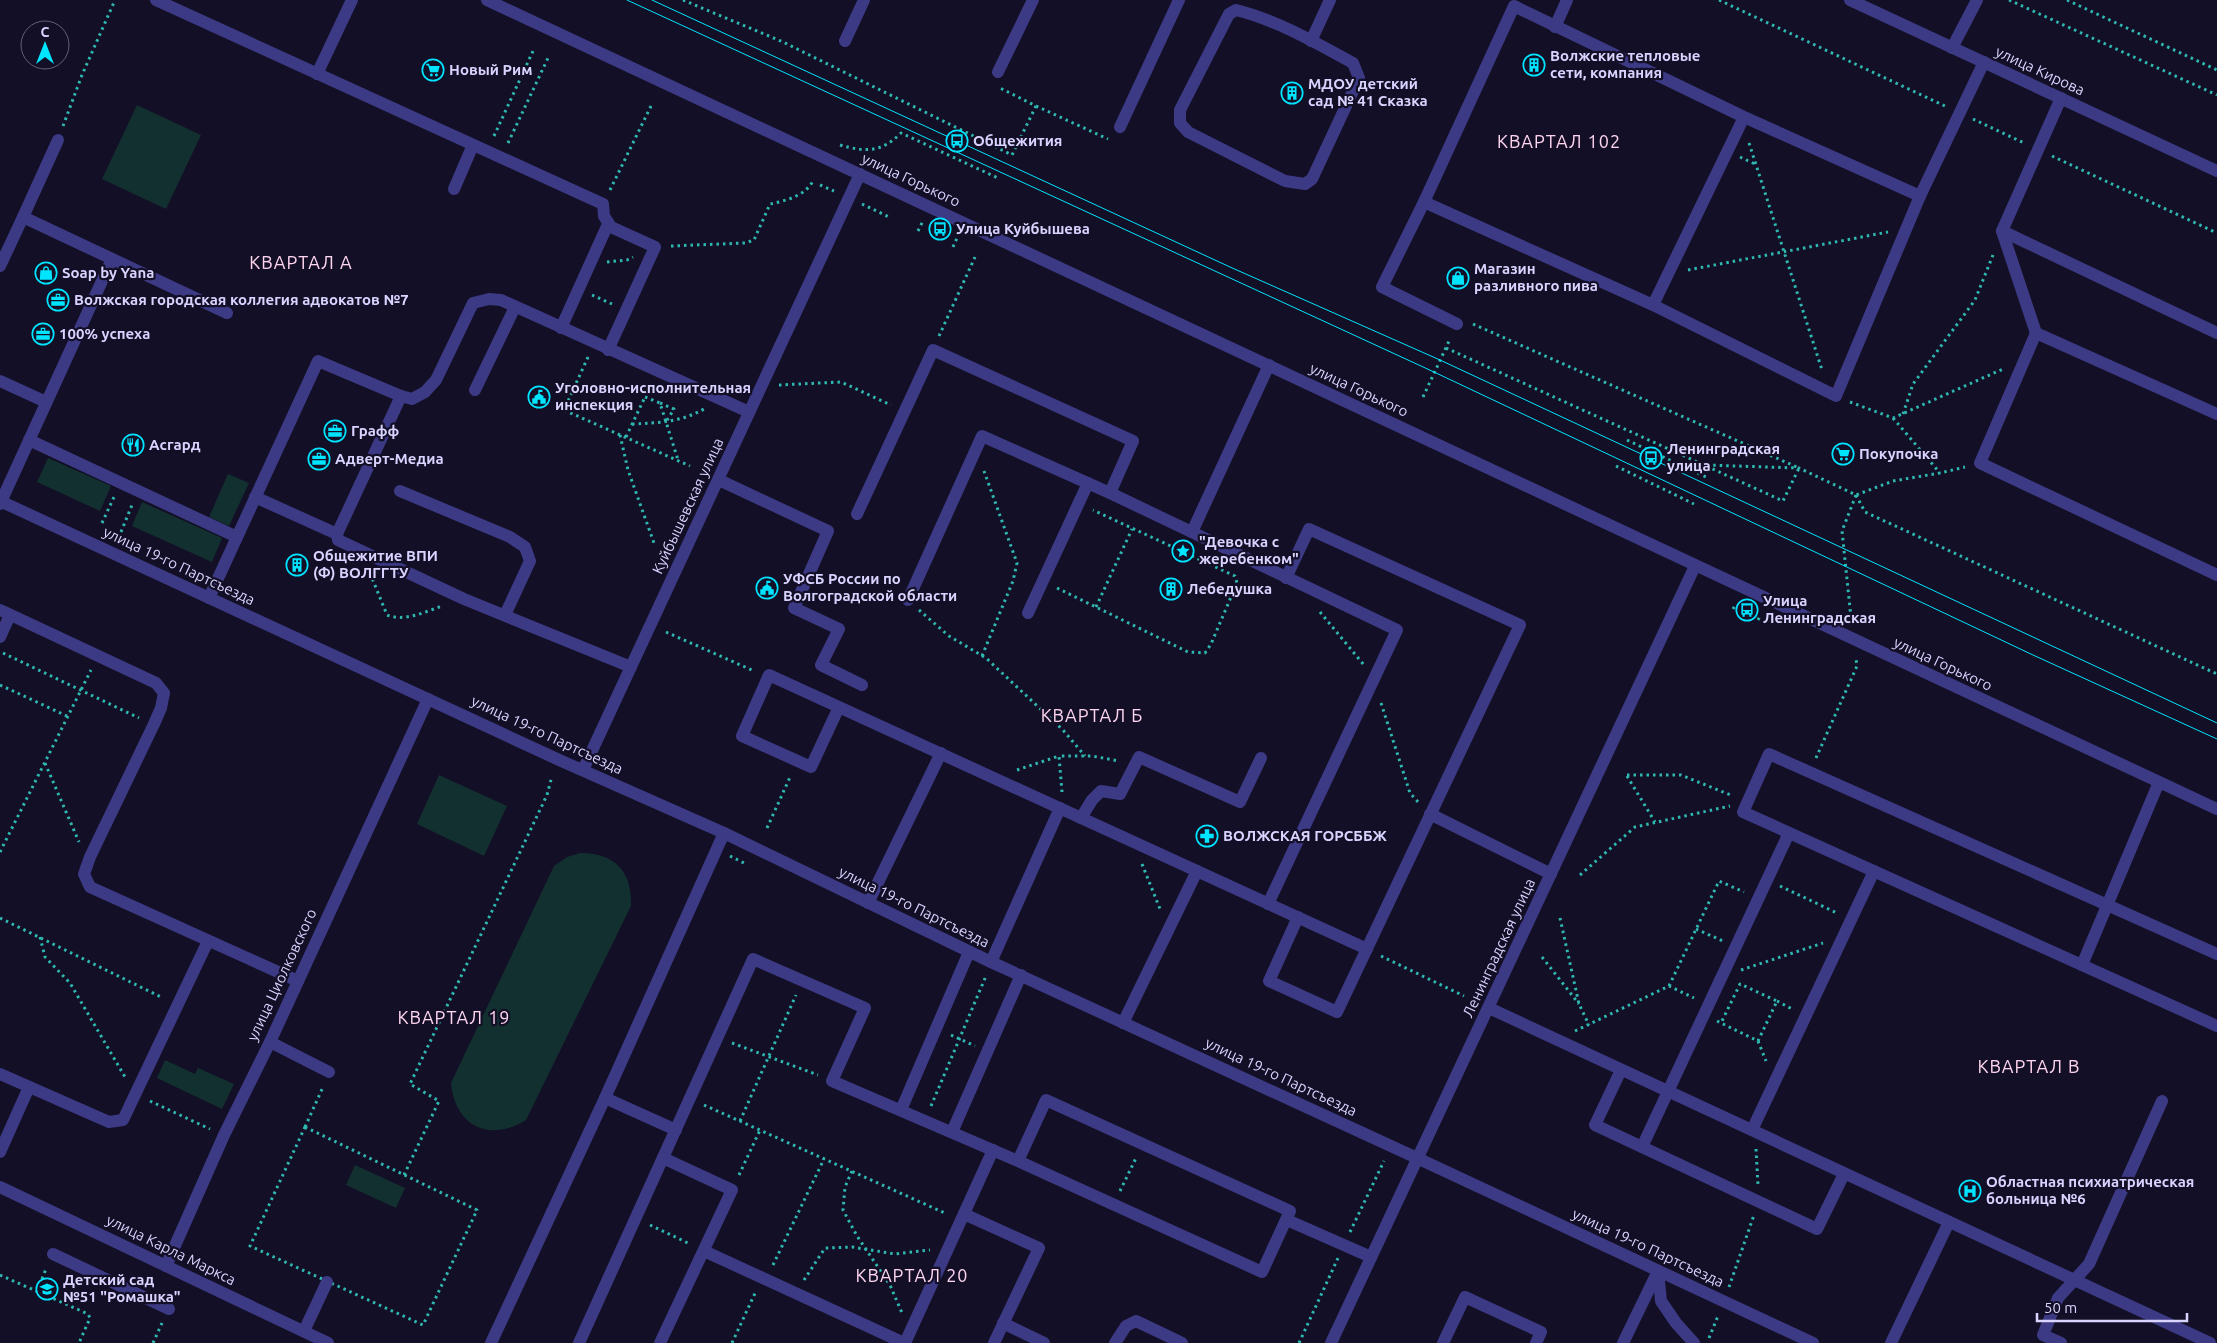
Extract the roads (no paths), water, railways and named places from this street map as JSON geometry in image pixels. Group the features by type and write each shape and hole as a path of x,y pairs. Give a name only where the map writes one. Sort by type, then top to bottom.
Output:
{"street":[{"path":"156,0 603,204 604,216 608,224 652,245 626,311 608,350"},
{"path":"317,74 352,0"},
{"name":"улица Горького","path":"488,0 2217,809"},
{"path":"845,41 864,0"},
{"path":"998,72 1033,0"},
{"path":"1120,127 1179,0"},
{"path":"1311,41 1330,0"},
{"path":"1501,0 1743,119 1920,196"},
{"path":"1555,27 1567,0"},
{"name":"улица Кирова","path":"1850,0 2217,171"},
{"path":"1952,48 1977,0"},
{"path":"1457,324 1382,287 1424,202 1514,6"},
{"path":"1236,10 1251,14 1311,41 1354,63 1359,78 1312,179 1305,184 1285,181 1188,132 1180,123 1180,110 1229,14 1236,10"},
{"path":"1424,202 1653,305 1832,394 1920,196 1984,62"},
{"path":"2061,98 2002,231 2036,333 1980,463 2217,575"},
{"path":"1653,305 1743,119"},
{"path":"1,259 23,217 58,140"},
{"path":"454,189 473,145"},
{"name":"Куйбышевская улица","path":"583,770 860,174"},
{"path":"23,217 228,313"},
{"path":"561,328 608,224"},
{"path":"2002,231 2217,333"},
{"path":"0,502 112,259"},
{"path":"208,598 318,361 412,399 425,392 436,380 474,303 489,299 501,300 594,344 749,412"},
{"path":"476,390 515,307"},
{"path":"2036,333 2217,414"},
{"path":"857,514 933,350 1133,441 1110,494"},
{"path":"1192,532 1269,364"},
{"path":"0,381 46,402"},
{"path":"401,396 337,534 338,540 464,599 631,668"},
{"path":"908,600 982,436 1192,532 1397,630 1268,904"},
{"path":"29,440 237,537"},
{"path":"719,480 828,531 794,608 839,629 821,666 862,685"},
{"path":"1028,613 1088,484"},
{"path":"400,491 510,537 525,547 530,561 505,615"},
{"path":"255,497 337,534"},
{"name":"улица 19-го Партсъезда","path":"0,502 724,834 990,962 1417,1158 1813,1343"},
{"path":"1286,578 1309,529 1520,625 1337,1012 1269,981 1298,917"},
{"name":"Ленинградская улица","path":"1331,1343 1695,566"},
{"path":"0,637 5,612 156,683 164,693 161,708 154,724 88,863 84,874 90,887 298,981"},
{"path":"840,707 811,767 742,736 769,674 1367,949"},
{"name":"улица Циолковского","path":"166,1266 224,1135 270,1042 428,698"},
{"path":"868,903 941,753"},
{"path":"2217,954 1769,754 1743,812 2217,1026"},
{"path":"1081,818 1092,800 1101,791 1120,794 1139,757 1240,802 1261,758"},
{"path":"2082,965 2159,782"},
{"path":"990,962 1062,809"},
{"path":"1430,814 1551,874"},
{"path":"1642,1147 1789,833"},
{"path":"490,1343 605,1098 724,834"},
{"path":"1123,1023 1197,871"},
{"path":"1752,1130 1874,871"},
{"path":"0,1074 109,1122 123,1120 208,941"},
{"path":"901,1110 969,952"},
{"path":"579,1343 753,959 865,1008 832,1081 1018,1161 1262,1272 1290,1211 1046,1100 1018,1161"},
{"path":"952,1132 1020,976"},
{"path":"1489,1008 2210,1343"},
{"path":"270,1042 329,1072"},
{"path":"1621,1070 1595,1125 1817,1229 1844,1174"},
{"path":"0,1152 28,1087"},
{"path":"605,1098 676,1130"},
{"path":"2061,1343 2043,1335 2058,1298 2089,1264 2162,1101"},
{"path":"704,1251 796,1293 906,1339 993,1150"},
{"path":"660,1343 732,1190 663,1158"},
{"name":"улица Карла Маркса","path":"0,1187 328,1343"},
{"path":"963,1217 1039,1248 994,1343"},
{"path":"1287,1220 1371,1257"},
{"path":"1891,1343 1949,1222"},
{"path":"53,1254 169,1309"},
{"path":"1623,1343 1658,1271"},
{"path":"1658,1271 1661,1301 1676,1324 1694,1343"},
{"path":"304,1332 326,1282"},
{"path":"1443,1343 1465,1297 1541,1332 1536,1343"},
{"path":"1115,1343 1126,1326 1136,1321 1182,1343"},
{"path":"1003,1324 1044,1343"}],"tram line":[{"path":"627,0 1434,372 2033,655 2217,739"},
{"path":"652,0 1230,267 1440,360 2217,723"}],"place":[{"name":"Волжские тепловые сети, компания","path":"1534,65"},
{"name":"Новый Рим","path":"433,70"},
{"name":"МДОУ детский сад № 41 Сказка","path":"1292,93"},
{"name":"Общежития","path":"957,141"},
{"name":"Улица Куйбышева","path":"940,229"},
{"name":"Soap by Yana","path":"46,273"},
{"name":"Магазин разливного пива","path":"1458,278"},
{"name":"Волжская городская коллегия адвокатов №7","path":"58,300"},
{"name":"100% успеха","path":"43,334"},
{"name":"Уголовно-исполнительная инспекция","path":"539,397"},
{"name":"Графф","path":"335,431"},
{"name":"Асгард","path":"133,445"},
{"name":"Покупочка","path":"1843,454"},
{"name":"Ленинградская улица","path":"1651,458"},
{"name":"Адверт-Медиа","path":"319,459"},
{"name":"\"Девочка с жеребенком\"","path":"1183,551"},
{"name":"Общежитие ВПИ (Ф) ВОЛГГТУ","path":"297,565"},
{"name":"УФСБ России по Волгоградской области","path":"767,588"},
{"name":"Лебедушка","path":"1171,589"},
{"name":"Улица Ленинградская","path":"1747,610"},
{"name":"ВОЛЖСКАЯ ГОРСББЖ","path":"1207,836"},
{"name":"Областная психиатрическая больница №6","path":"1970,1191"},
{"name":"Детский сад №51 \"Ромашка\"","path":"47,1289"}],"district":[{"name":"КВАРТАЛ 102","path":"1559,142"},
{"name":"КВАРТАЛ А","path":"301,263"},
{"name":"КВАРТАЛ Б","path":"1092,716"},
{"name":"КВАРТАЛ 19","path":"454,1018"},
{"name":"КВАРТАЛ В","path":"2029,1067"},
{"name":"КВАРТАЛ 20","path":"912,1276"}]}
